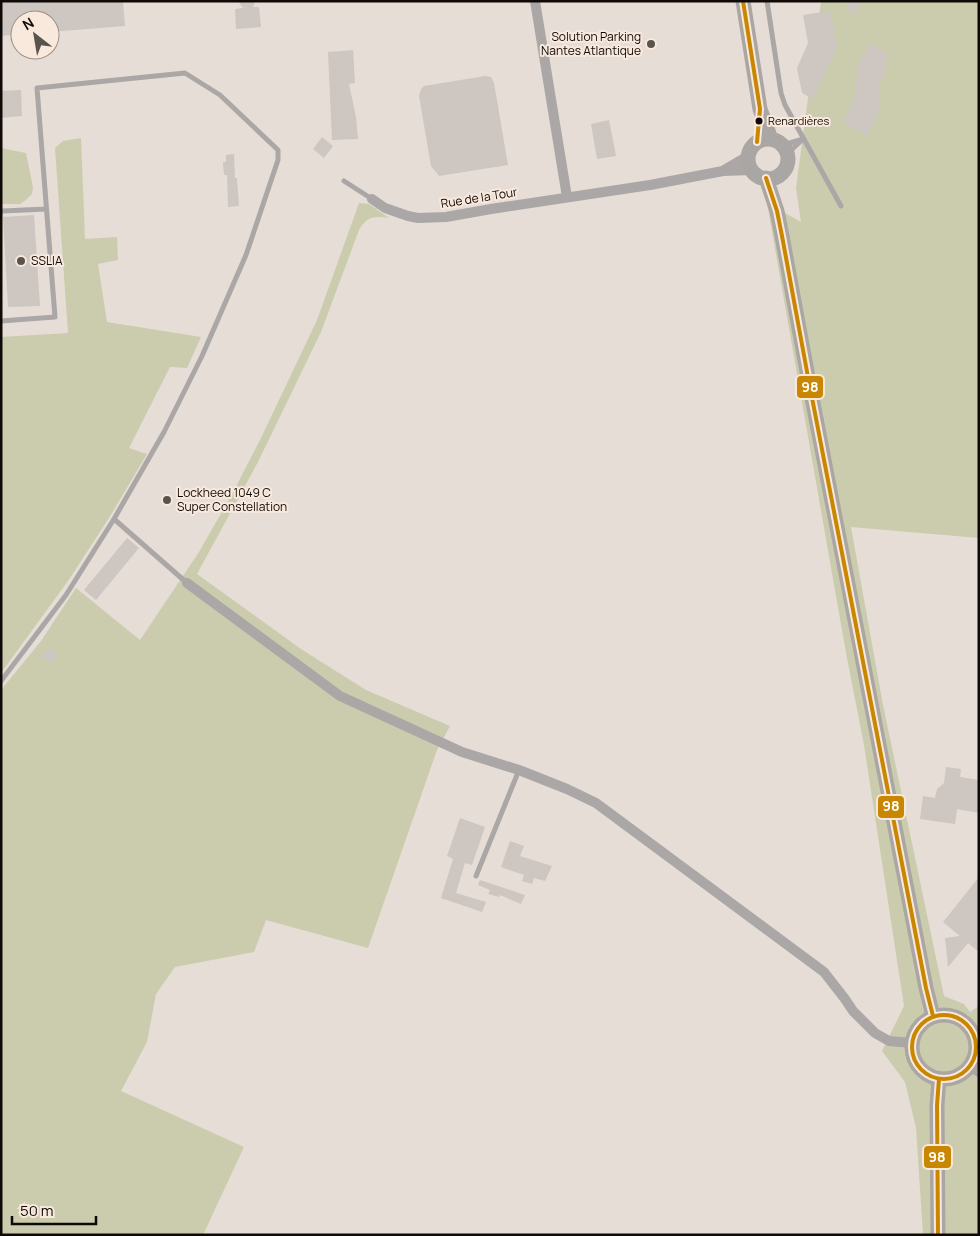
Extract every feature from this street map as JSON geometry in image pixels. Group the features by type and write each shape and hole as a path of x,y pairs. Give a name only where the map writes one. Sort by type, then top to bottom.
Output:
{"main road":[{"path":"742,1 760,109 775,145 788,161 782,173 771,178 756,174 750,163 753,145 775,145"},
{"path":"771,178 875,726 933,1016"},
{"path":"944,1014 955,1016 975,1026 977,1048 974,1069 948,1079 939,1079 921,1070 915,1062 912,1053 914,1034 918,1026 925,1020 944,1014"},
{"path":"938,1235 937,1105 939,1079"}],"street":[{"path":"535,1 567,197"},
{"name":"Rue de la Tour","path":"723,171 750,163"},
{"name":"Rue de la Tour","path":"372,199 385,208 418,218 446,217 650,185 723,171 750,163"},
{"path":"187,583 340,696 462,752 519,770 596,803 824,972 853,1012 875,1033 889,1041 912,1043"}],"lane":[{"path":"767,1 781,93 785,105 841,206"},
{"path":"1,321 55,317 37,88 185,73 220,95 278,150 278,160 246,255 202,356 164,432 114,519 66,595 1,681"},
{"path":"775,145 803,139"},
{"path":"775,145 803,139"},
{"name":"Rue de la Tour","path":"344,181 372,199"},
{"path":"1,212 46,209"},
{"path":"114,519 187,583"},
{"path":"476,876 519,770"}],"green space":[{"path":"821,1 979,1 979,538 851,527 883,705 944,996 964,1004 970,1012 979,1006 979,1235 923,1235 916,1128 905,1082 882,1051 904,1006 864,745 846,653 767,203 801,222 796,188"},
{"path":"81,138 85,239 117,237 118,260 98,264 107,322 201,337 187,368 170,367 129,448 147,454 109,518 68,581 1,673 1,337 68,333 55,148 63,141"},
{"path":"1,148 26,153 33,187 32,194 20,204 1,204"},
{"path":"359,203 369,204 389,218 371,218 359,230 321,332 258,462 197,574 301,649 366,690 450,726 437,750 368,948 266,920 254,952 175,967 156,994 147,1042 121,1091 244,1147 203,1235 1,1235 1,690 41,641 76,588 140,640 199,552 261,438 317,320"}],"building":[{"path":"1,1 123,1 125,26 60,31 60,10 10,10 10,35 1,36"},
{"path":"238,1 255,1 253,7 259,7 261,27 236,29 235,9 243,8"},
{"path":"846,1 862,1 856,12 849,14"},
{"path":"830,11 837,48 813,99 802,93 797,68 808,43 803,15"},
{"path":"869,44 887,53 883,82 880,81 878,98 881,99 880,109 867,135 843,123 854,101 858,66"},
{"path":"353,50 355,83 349,84 356,117 358,139 332,140 328,52"},
{"path":"485,76 491,77 494,83 508,165 439,176 431,166 419,96 421,89 424,86"},
{"path":"21,90 22,116 1,118 1,91"},
{"path":"609,120 616,156 597,159 591,124"},
{"path":"322,137 333,146 324,158 313,149"},
{"path":"234,154 239,206 228,207 227,175 224,175 223,162 226,162 226,155"},
{"name":"SSLIA","path":"34,215 40,306 8,307 3,217"},
{"path":"127,538 139,548 96,600 84,590"},
{"path":"48,648 57,655 51,663 42,657"},
{"path":"946,767 961,769 960,777 979,780 979,813 957,809 955,824 920,819 923,796 935,798 937,789 944,783"},
{"path":"460,818 485,827 472,865 465,863 456,893 486,902 482,912 441,898 453,859 447,856"},
{"path":"510,841 524,846 520,856 552,866 545,881 534,878 532,884 522,881 524,875 501,867"},
{"path":"979,877 979,952 968,943 948,967 945,938 960,936 943,922"},
{"path":"480,880 525,895 521,904 500,895 499,897 488,894 490,890 478,885"}],"transit line":[{"name":"98","path":"743,1 760,109 757,142"},
{"name":"98","path":"766,178 777,211 782,236 926,988 933,1016"},
{"name":"98","path":"938,1015 950,1015 967,1024 974,1035 976,1047 974,1059 967,1070 950,1079 938,1079 926,1074 917,1065 912,1053 912,1041 917,1029 926,1020 938,1015"},
{"name":"98","path":"938,1235 937,1105 939,1079"}],"place":[{"name":"Solution Parking Nantes Atlantique","path":"651,44"},
{"name":"Renardières","path":"759,121"},
{"name":"SSLIA","path":"21,261"},
{"name":"Lockheed 1049 C Super Constellation","path":"167,500"}]}
